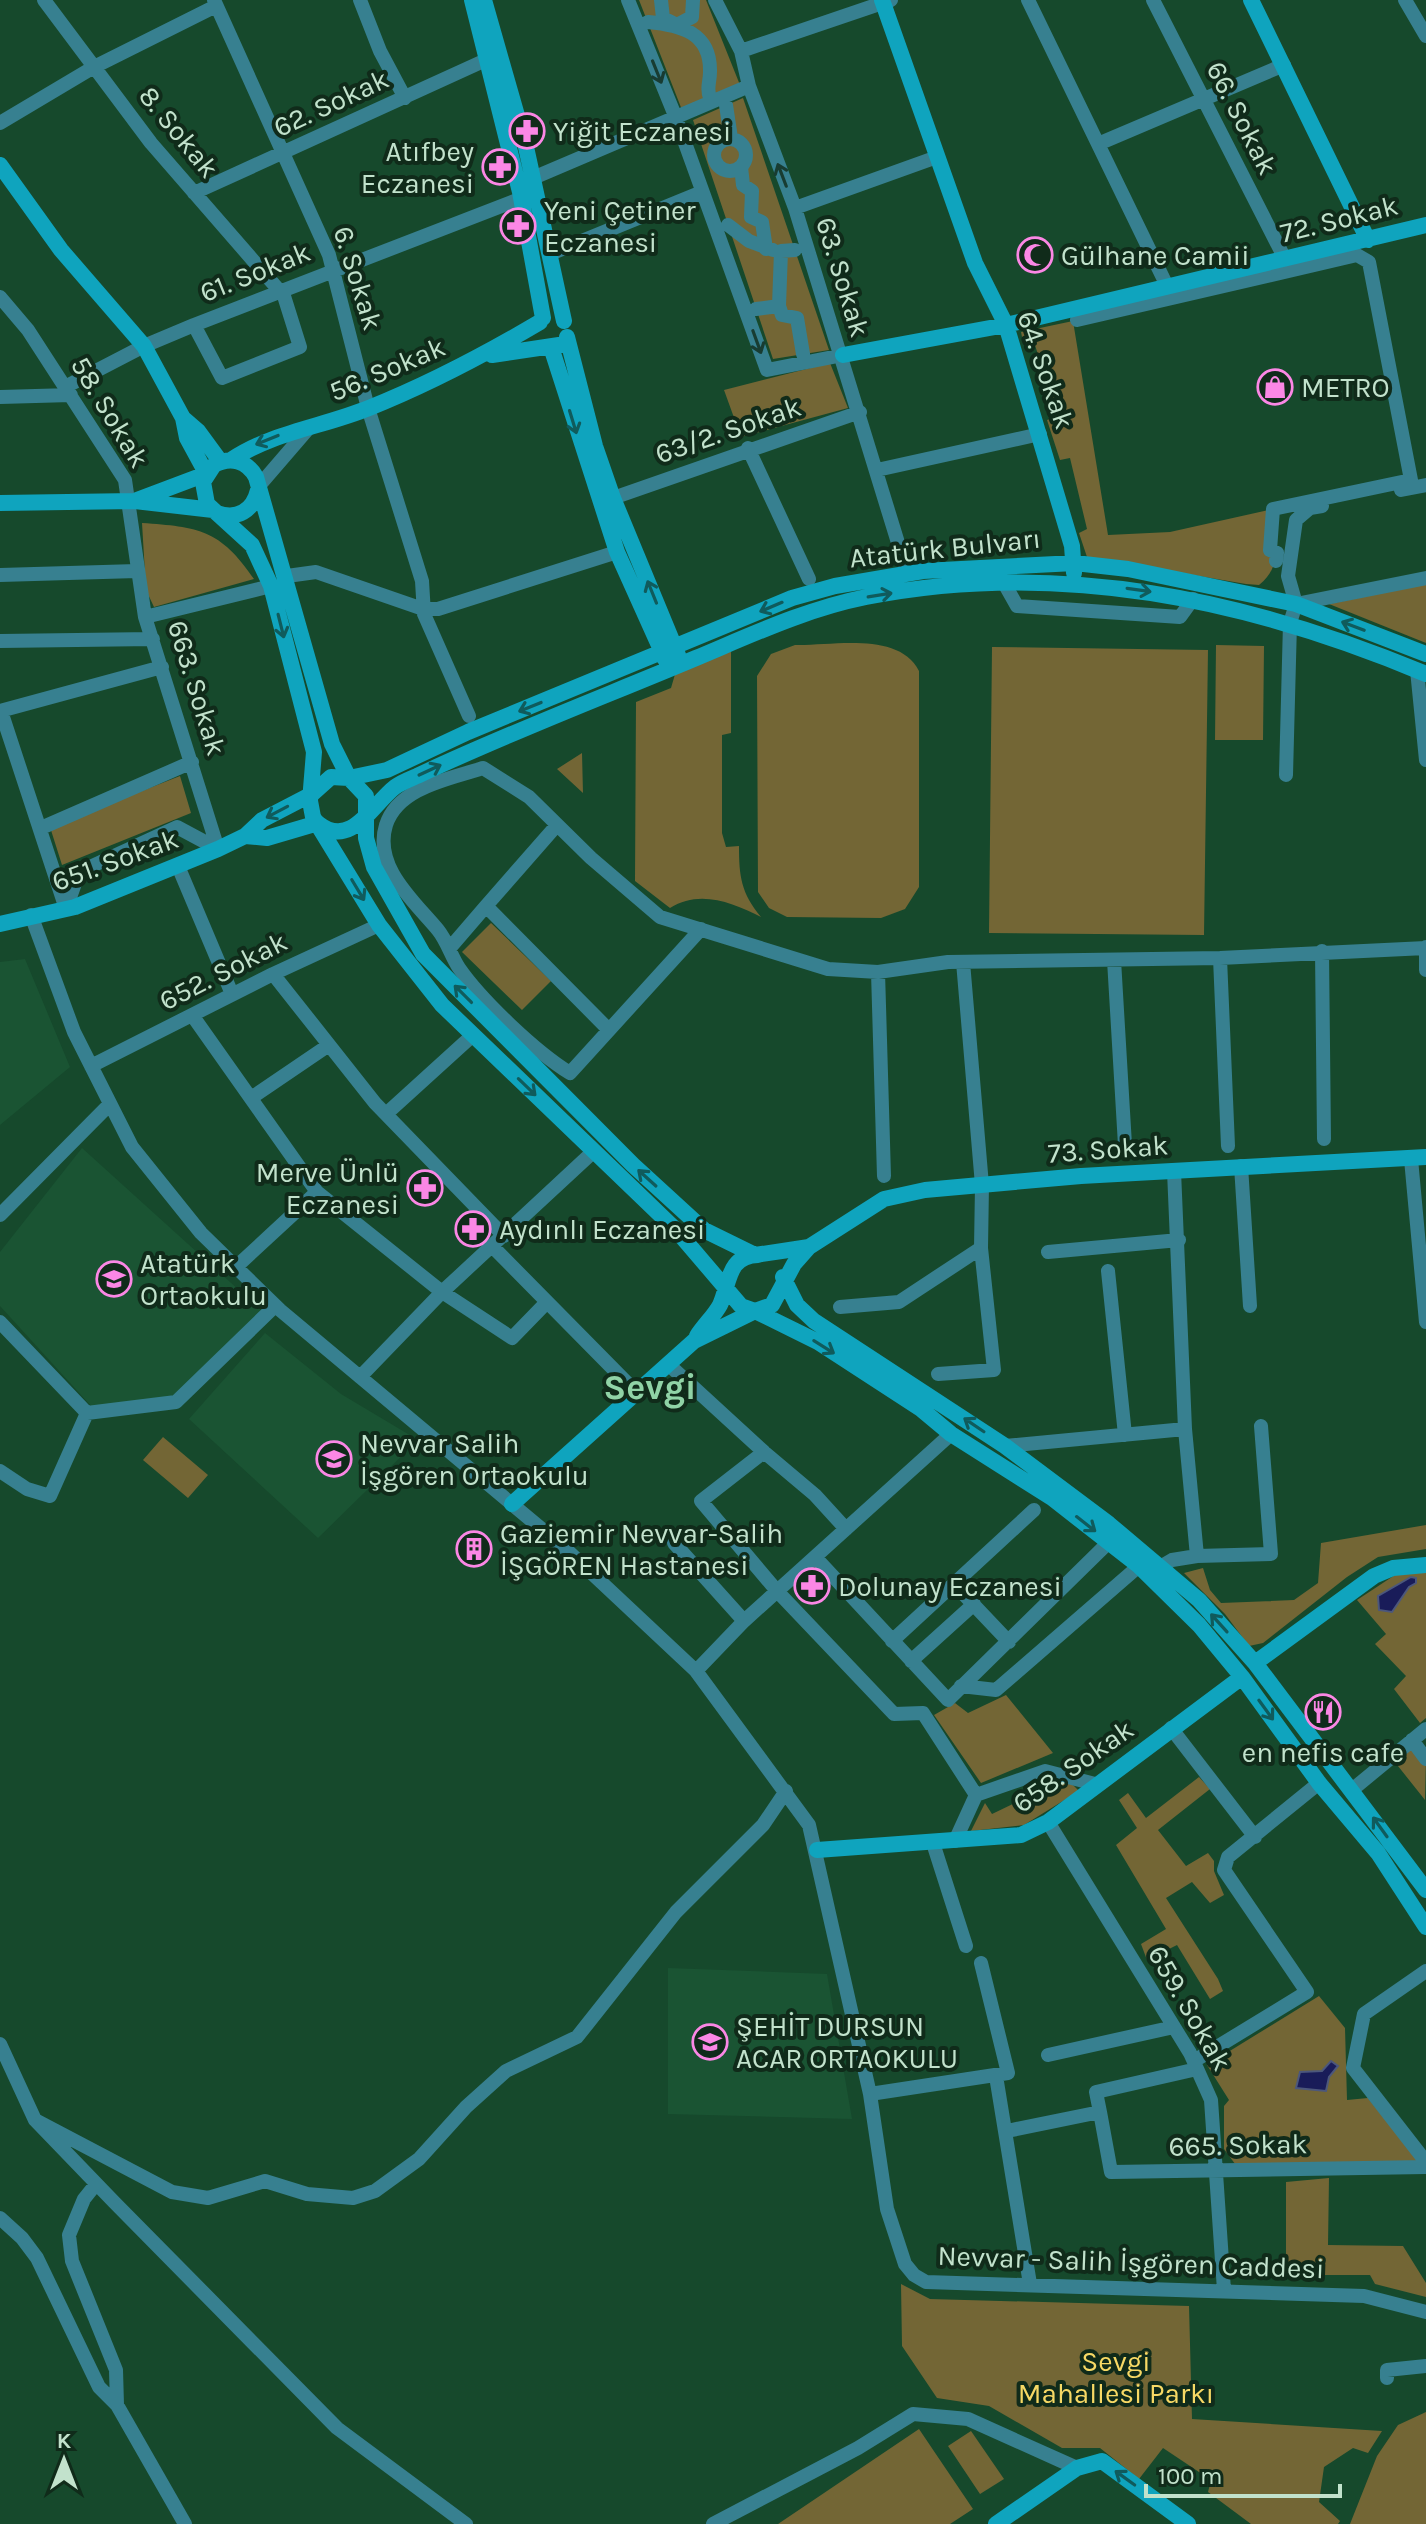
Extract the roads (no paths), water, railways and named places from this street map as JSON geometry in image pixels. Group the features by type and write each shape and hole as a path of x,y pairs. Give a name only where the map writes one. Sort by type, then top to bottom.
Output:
{"street":[{"name":"8. Sokak","path":"44,0 151,143 280,292"},
{"path":"360,0 380,51 405,98"},
{"path":"472,0 522,198 541,320 537,335 548,347 617,552 669,650"},
{"path":"484,0 533,178 595,446 676,667"},
{"name":"63. Sokak","path":"628,0 676,118 767,370 843,355 795,208 749,86 741,51 715,0"},
{"path":"661,0 663,18 700,40 709,55 707,90 710,98"},
{"path":"648,22 677,25 692,17 693,0"},
{"path":"1028,0 1168,288"},
{"name":"66. Sokak","path":"1153,0 1285,259"},
{"path":"1251,0 1368,240"},
{"path":"1405,0 1426,36"},
{"path":"741,51 885,1"},
{"name":"64. Sokak","path":"885,1 975,263 1006,325 1075,563 1073,583"},
{"path":"0,123 94,67 215,3"},
{"name":"6. Sokak","path":"215,3 332,269 368,408 422,581 423,609 469,716"},
{"name":"62. Sokak","path":"194,193 488,59"},
{"path":"1098,144 1284,65"},
{"path":"533,178 749,86"},
{"path":"726,105 731,138 745,147 747,157 741,167 743,185 752,191 751,217 762,222 781,250 779,306 782,315 797,318 803,354"},
{"path":"731,138 717,145 715,160 725,170 741,167"},
{"path":"795,208 937,157"},
{"path":"0,165 7,186 144,346 183,418 226,461 249,467 287,576 332,744 349,778 362,788 366,838 374,867 423,954 633,1165 704,1230 755,1255 764,1256 778,1266 797,1305 814,1321 1005,1446 1199,1600 1255,1663 1353,1789 1426,1890"},
{"path":"550,254 702,192"},
{"name":"61. Sokak","path":"68,391 144,346 332,269 522,198"},
{"path":"728,225 781,250"},
{"name":"72. Sokak","path":"843,355 1006,325 1426,225"},
{"path":"1077,320 1357,255 1369,262 1411,480 1273,509 1270,550 1277,553 1276,561"},
{"path":"194,325 222,378 300,347 280,292"},
{"name":"58. Sokak","path":"0,297 28,330 125,480 132,501 137,571 145,617"},
{"path":"756,309 779,306"},
{"path":"486,356 541,320 553,316 566,329"},
{"path":"486,356 560,345 566,329"},
{"path":"843,355 907,572"},
{"name":"56. Sokak","path":"226,461 272,438 368,408 486,356"},
{"path":"0,397 68,391"},
{"name":"63/2. Sokak","path":"613,498 748,448 860,412"},
{"path":"183,418 187,438 206,473 203,496 215,512 252,545 271,586 314,752 311,809 379,925 442,1005 677,1231 728,1287 735,1301 818,1342 921,1409 951,1434 1052,1498 1139,1566 1199,1625 1242,1677 1319,1783 1378,1853 1426,1927"},
{"name":"56. Sokak","path":"258,489 308,429"},
{"path":"877,470 1040,434"},
{"path":"748,448 809,579"},
{"path":"132,501 206,473 226,461"},
{"path":"1286,775 1290,623 1296,604 1288,576 1296,520 1310,508 1426,485"},
{"path":"0,503 132,501 234,516 246,511 254,502 258,489"},
{"path":"287,576 316,572 423,609 449,608 617,552"},
{"name":"Atatürk Bulvarı","path":"245,836 262,820 312,794 331,777 349,778 387,770 468,732 792,598 907,572 1075,563 1189,580 1296,604 1426,654"},
{"path":"0,575 137,571"},
{"path":"1296,604 1426,578"},
{"path":"1004,583 1017,606 1180,617 1193,599"},
{"name":"Atatürk Bulvarı","path":"318,823 326,829 345,832 361,822 366,813 397,785 476,749 797,616 865,597 920,589 1004,583 1073,583 1193,599 1290,623 1422,672"},
{"name":"663. Sokak","path":"218,849 145,617 271,586"},
{"path":"0,641 153,639"},
{"path":"66,909 0,711 162,667"},
{"path":"1422,672 1426,760"},
{"path":"41,828 192,762"},
{"path":"570,1073 540,1055 459,969 449,949 388,866 382,847 387,823 403,799 432,784 483,768 529,797 660,917 828,969 878,972 963,962 1220,958 1426,947 1426,970"},
{"path":"245,836 267,838 318,823"},
{"path":"449,949 557,825"},
{"path":"66,909 79,872 177,827 218,849"},
{"name":"651. Sokak","path":"0,924 66,909 178,866 245,836"},
{"path":"178,866 232,994"},
{"path":"486,906 609,1030"},
{"name":"Nevvar - Salih İşgören Caddesi","path":"31,915 74,1032 132,1147 201,1233 275,1306 512,1504 696,1671 809,1825 870,2094 887,2209 897,2247 914,2275 926,2282 1364,2296 1426,2312"},
{"name":"652. Sokak","path":"91,1066 232,994 379,925"},
{"path":"558,1087 701,929"},
{"path":"1322,951 1324,1139"},
{"path":"1220,958 1228,1146"},
{"path":"1114,960 1125,1145"},
{"path":"938,1374 994,1370 981,1248 982,1181 963,962"},
{"path":"878,972 884,1176"},
{"path":"273,974 386,1114 498,1241 547,1302 636,1392"},
{"path":"192,1015 317,1192 442,1292 512,1338 547,1302"},
{"path":"386,1114 473,1035"},
{"path":"251,1098 329,1045"},
{"path":"0,1215 110,1104"},
{"path":"360,1377 442,1292 594,1151"},
{"path":"1418,1158 1426,1322"},
{"name":"73. Sokak","path":"809,1247 884,1199 982,1181 1418,1158"},
{"path":"1241,1166 1250,1306"},
{"path":"1174,1171 1185,1429 1197,1556"},
{"path":"236,1267 317,1192"},
{"path":"1048,1252 1179,1240"},
{"path":"512,1504 694,1341 718,1309 734,1265 755,1255 809,1247"},
{"path":"694,1341 772,1305 809,1247"},
{"path":"840,1307 899,1302 981,1248"},
{"path":"1108,1271 1125,1435"},
{"path":"87,1413 176,1402 275,1306"},
{"path":"0,1322 87,1413"},
{"path":"668,1364 815,1495 846,1529"},
{"path":"0,1471 27,1489 50,1496 87,1413"},
{"path":"1160,1567 1172,1560 1197,1556 1271,1554 1261,1426"},
{"path":"1005,1446 1185,1429"},
{"path":"696,1671 744,1621 951,1434"},
{"path":"764,1452 701,1501 777,1591 894,1714 923,1713 948,1700 1109,1542"},
{"path":"892,1641 1034,1510"},
{"path":"674,1543 744,1621"},
{"path":"815,1557 948,1700"},
{"path":"1255,1663 1374,1576 1393,1568 1426,1565"},
{"path":"961,1686 996,1690 1139,1566"},
{"path":"954,1584 1009,1642"},
{"path":"911,1661 974,1604"},
{"name":"658. Sokak","path":"817,1850 1021,1835 1048,1822 1242,1677"},
{"path":"923,1713 976,1795"},
{"path":"1171,1728 1255,1837"},
{"path":"1353,1789 1426,1729"},
{"path":"1412,1740 1426,1759"},
{"path":"955,1841 976,1795 1045,1771 1095,1784"},
{"path":"1007,2131 1100,2112 1096,2092 1196,2065 1307,1992 1224,1870 1228,1857 1319,1783"},
{"path":"35,2120 172,2192 208,2198 265,2181 307,2194 353,2198 375,2191 419,2159 466,2107 506,2071 577,2037 676,1912 763,1825 786,1791"},
{"name":"659. Sokak","path":"1048,1822 1174,2027 1196,2065 1211,2100 1224,2290"},
{"path":"933,1843 966,1946"},
{"path":"870,2094 1008,2073 981,1963"},
{"path":"1426,1971 1364,2014 1353,2068 1426,2165"},
{"path":"1048,2055 1174,2027"},
{"path":"0,2044 35,2120 96,2184 337,2428 466,2524"},
{"path":"996,2076 1030,2284"},
{"name":"665. Sokak","path":"1100,2112 1111,2172 1426,2165"},
{"path":"96,2184 84,2199 69,2235 72,2261 116,2370 117,2405"},
{"path":"0,2218 22,2238 37,2258 99,2387 117,2405 185,2524"},
{"path":"1387,2378 1387,2370 1426,2366"},
{"path":"713,2524 858,2448 913,2414 968,2419 1077,2468"},
{"path":"996,2524 1077,2468 1102,2461 1182,2523"}],"place":[{"name":"Yiğit Eczanesi","path":"527,131"},
{"name":"Atıfbey Eczanesi","path":"500,167"},
{"name":"Yeni Çetiner Eczanesi","path":"518,226"},
{"name":"Gülhane Camii","path":"1035,255"},
{"name":"METRO","path":"1275,387"},
{"name":"Merve Ünlü Eczanesi","path":"425,1188"},
{"name":"Aydınlı Eczanesi","path":"473,1229"},
{"name":"Atatürk Ortaokulu","path":"114,1279"},
{"name":"Nevvar Salih İşgören Ortaokulu","path":"334,1459"},
{"name":"Gaziemir Nevvar-Salih İŞGÖREN Hastanesi","path":"474,1549"},
{"name":"Dolunay Eczanesi","path":"812,1586"},
{"name":"en nefis cafe","path":"1323,1712"},
{"name":"ŞEHİT DURSUN ACAR ORTAOKULU","path":"710,2042"}],"district":[{"name":"Sevgi","path":"650,1387"}],"park label":[{"name":"Sevgi Mahallesi Parkı","path":"1116,2377"}]}
